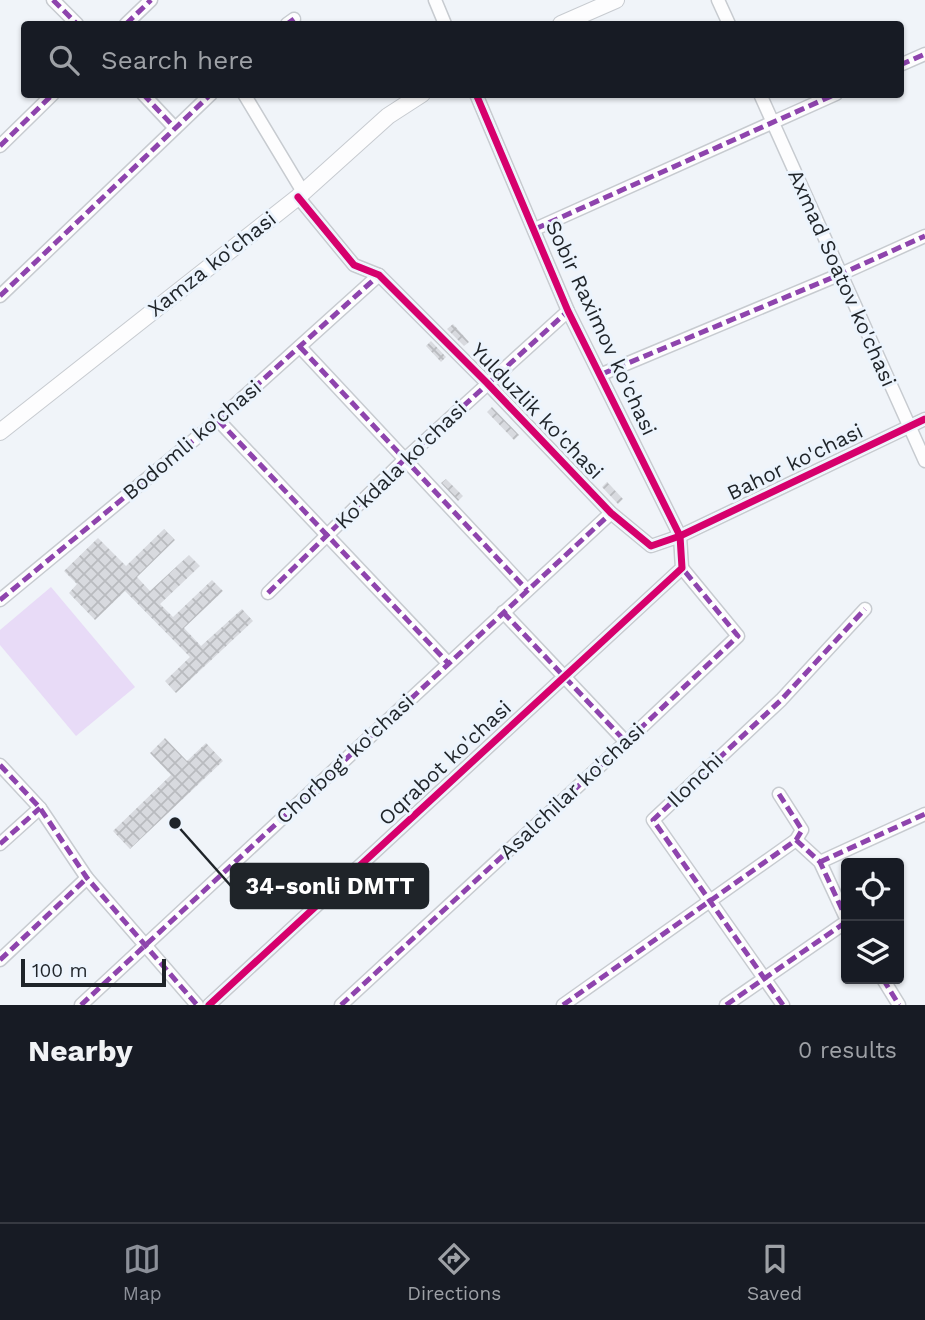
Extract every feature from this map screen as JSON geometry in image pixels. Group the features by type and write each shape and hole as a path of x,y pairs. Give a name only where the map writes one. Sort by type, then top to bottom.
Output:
{"main road":[{"path":"568,21 616,0"},
{"name":"Xamza ko'chasi","path":"0,432 300,195 388,116 416,98"}],"street":[{"path":"53,0 74,21"},
{"path":"129,21 151,0"},
{"path":"435,0 445,21"},
{"path":"718,0 728,21"},
{"path":"904,64 925,54"},
{"path":"0,146 49,98"},
{"path":"147,98 175,128"},
{"path":"0,296 207,98"},
{"name":"Yulduzlik ko'chasi","path":"246,98 300,195 354,265 379,275 611,513 651,546 680,537"},
{"name":"Sobir Raximov ko'chasi","path":"478,98 568,310 602,374 680,537"},
{"name":"Axmad Soatov ko'chasi","path":"762,98 925,461"},
{"path":"535,229 827,98"},
{"path":"602,374 925,236"},
{"name":"Bodomli ko'chasi","path":"0,600 218,421 379,275"},
{"name":"Ko'kdala ko'chasi","path":"268,593 405,459 568,310"},
{"path":"300,347 527,590"},
{"name":"Bahor ko'chasi","path":"680,537 925,419"},
{"path":"218,421 448,663"},
{"name":"Chorbog' ko'chasi","path":"81,1005 611,513"},
{"path":"680,537 682,568"},
{"name":"Oqrabot ko'chasi","path":"209,1005 682,568"},
{"name":"Asalchilar ko'chasi","path":"341,1005 738,636 682,568"},
{"name":"Ilonchi","path":"783,1005 653,820 781,700 865,609"},
{"path":"503,612 626,742"},
{"path":"0,765 40,808 87,878 197,1005"},
{"path":"563,1005 796,840 803,830 779,794"},
{"path":"0,844 40,808"},
{"path":"820,862 925,814"},
{"path":"796,840 820,862 841,909"},
{"path":"0,960 87,878"},
{"path":"726,1005 845,921"},
{"path":"886,984 899,1005"}],"shaded area":[{"path":"51,587 135,687 76,736 0,645 0,630"}],"building":[{"path":"453,324 469,342 464,346 447,329"},
{"path":"431,341 446,357 441,362 426,346"},
{"path":"492,407 519,435 514,440 487,412"},
{"path":"446,479 463,496 458,501 441,483"},
{"path":"607,482 623,499 618,504 602,487"},
{"path":"164,529 175,540 137,577 150,591 189,555 200,566 160,604 173,617 212,580 223,591 184,628 201,646 242,609 253,621 176,693 165,681 190,657 125,591 95,620 69,593 77,584 64,571 98,538 126,566"},
{"path":"165,738 187,761 206,743 223,761 130,849 113,831 171,775 150,753"}],"marked path":[{"path":"53,0 74,21"},
{"path":"129,21 151,0"},
{"path":"904,63 925,54"},
{"path":"0,146 49,98"},
{"path":"147,98 175,128"},
{"path":"0,296 207,98"},
{"path":"535,229 827,98"},
{"path":"602,374 925,236"},
{"path":"0,600 218,420 379,275 382,278"},
{"path":"268,593 405,459 568,311"},
{"path":"300,347 527,590"},
{"path":"218,420 448,663"},
{"path":"81,1005 611,513"},
{"path":"341,1005 738,636 682,568"},
{"path":"783,1005 653,820 781,700 865,609"},
{"path":"503,612 626,742"},
{"path":"0,765 40,808 87,878 197,1005"},
{"path":"563,1005 796,840 802,830 779,794"},
{"path":"0,844 40,808"},
{"path":"820,862 925,814"},
{"path":"796,840 820,862 841,907"},
{"path":"0,960 87,878"},
{"path":"726,1005 841,925"},
{"path":"886,984 899,1005"}],"cycle path":[{"path":"209,1005 682,568 680,536 568,311 478,98"},
{"path":"298,197 354,265 379,275 611,513 651,546 680,536 925,419"}],"place":[{"name":"34-sonli DMTT","path":"175,823"}]}
